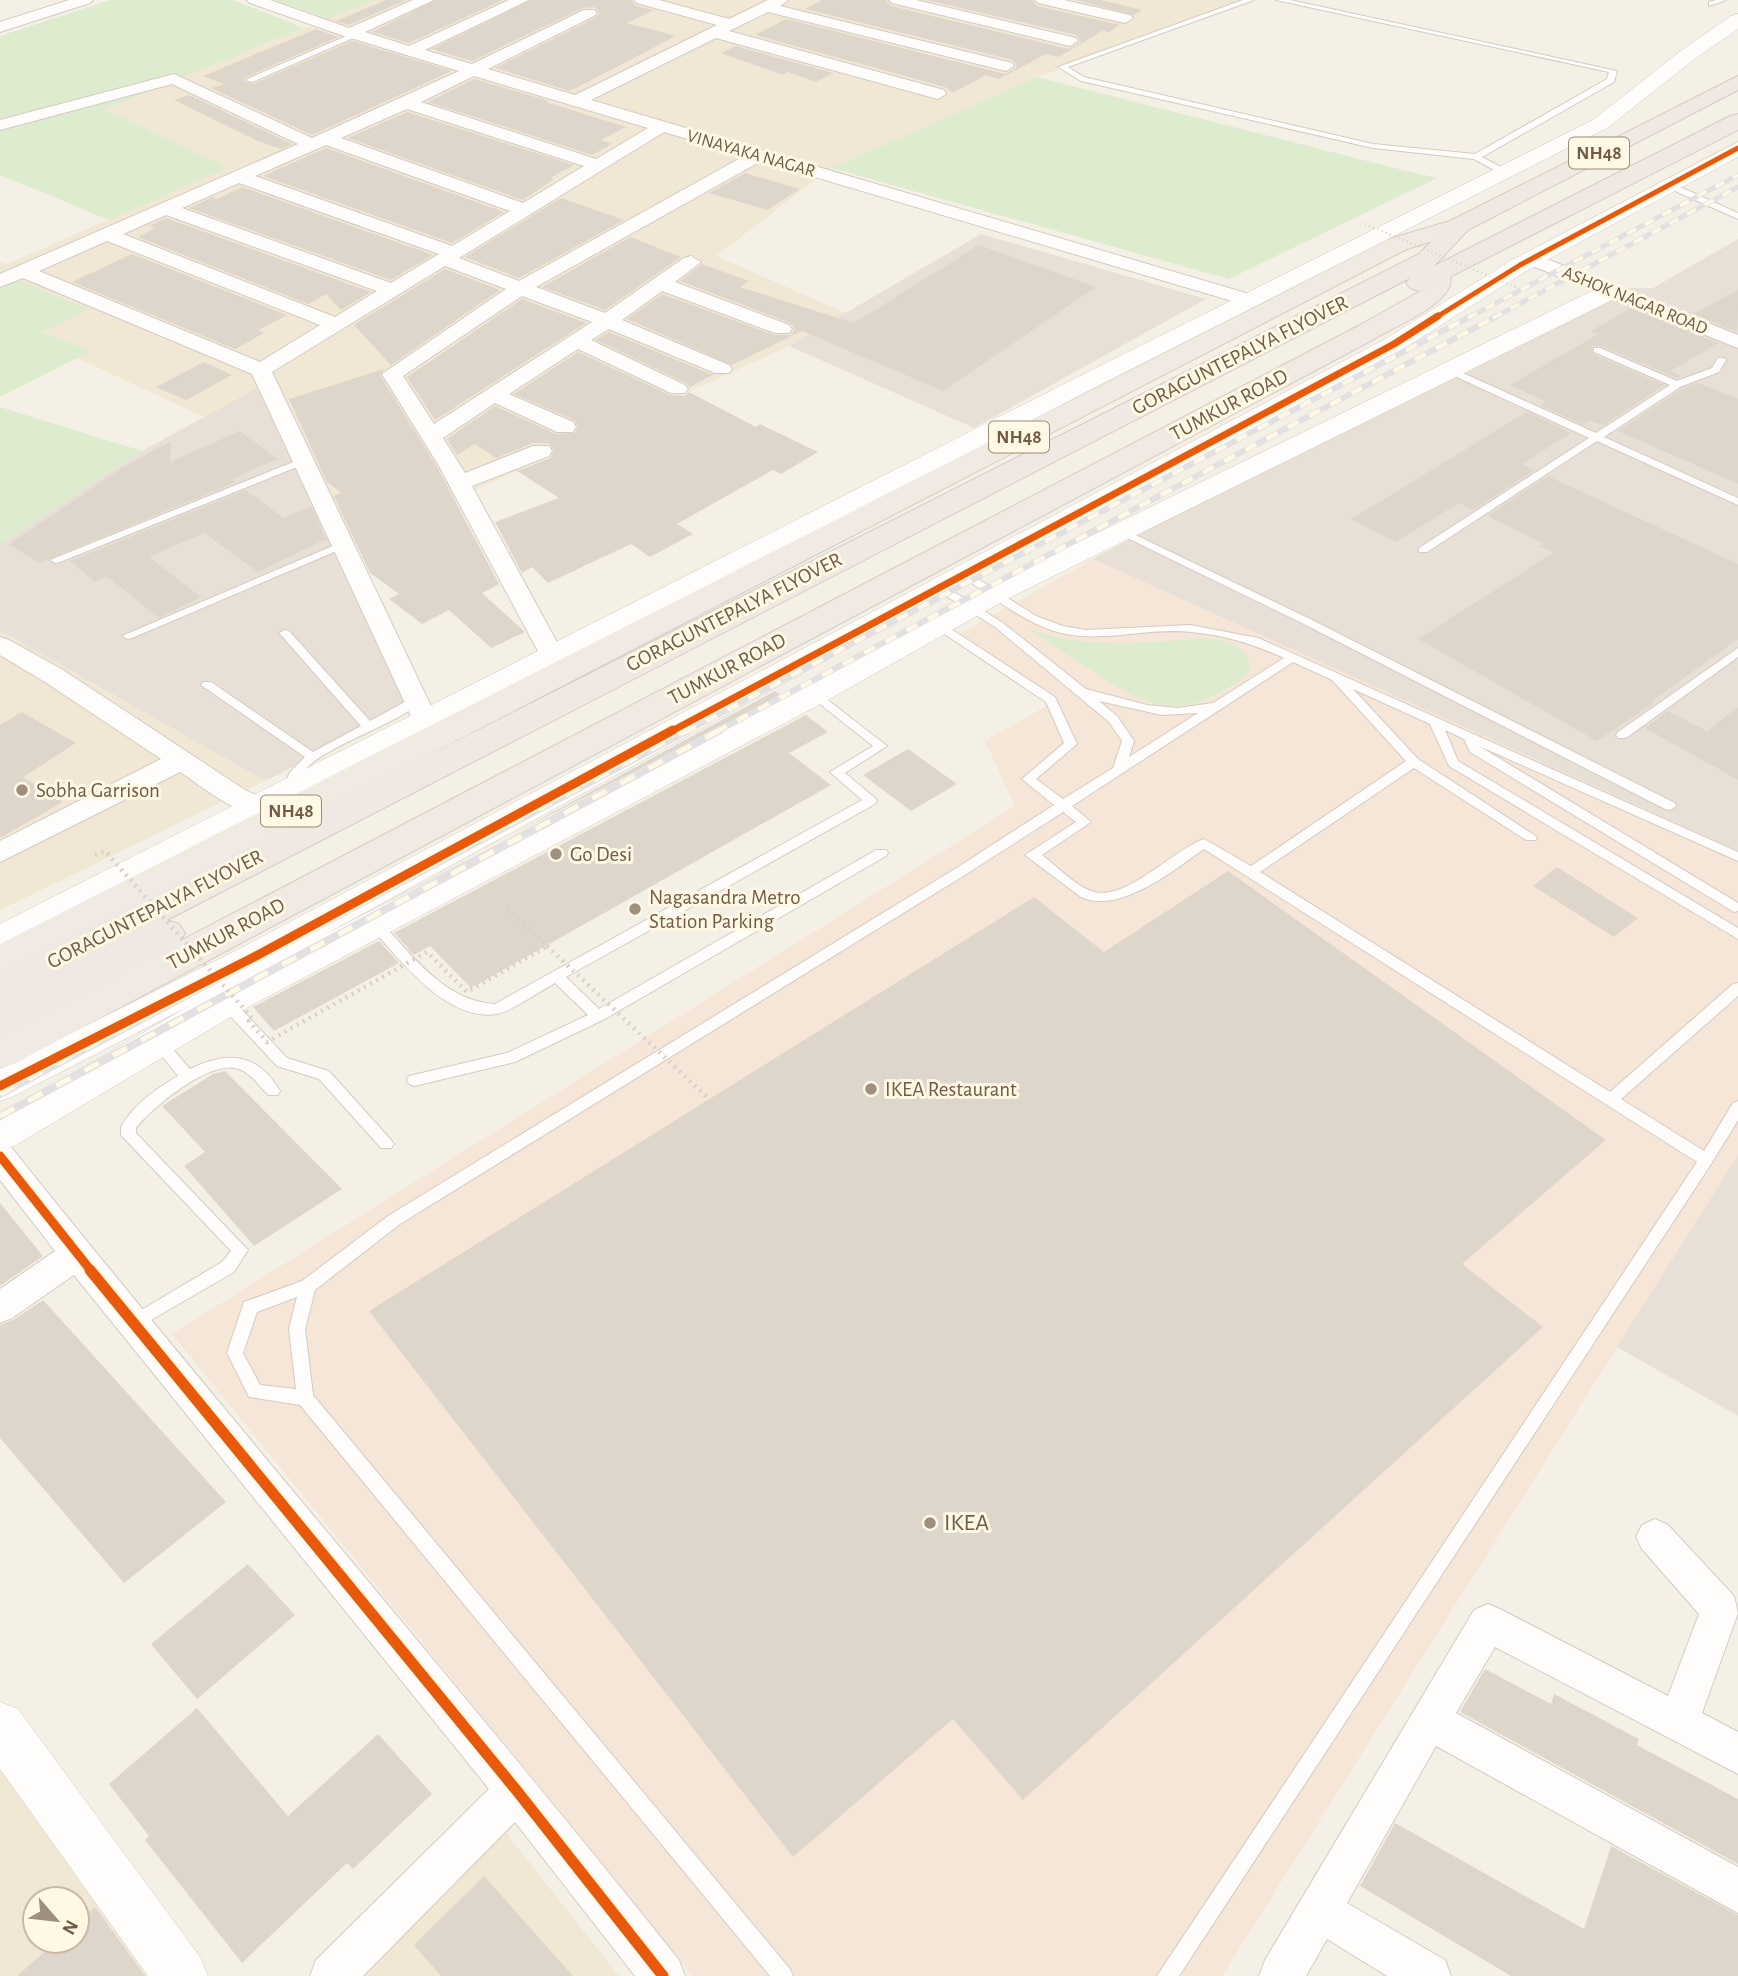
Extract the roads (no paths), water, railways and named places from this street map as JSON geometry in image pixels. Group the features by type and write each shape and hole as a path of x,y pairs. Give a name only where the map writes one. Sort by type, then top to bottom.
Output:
{"highway":[{"name":"NH48","path":"0,960 1398,244 1461,225 1738,82"},
{"name":"NH48","path":"1433,266 1738,121"},
{"name":"GORAGUNTEPALYA FLYOVER","path":"0,1020 1409,288 1433,266 1461,225"},
{"name":"GORAGUNTEPALYA FLYOVER","path":"0,989 1433,266"},
{"name":"TUMKUR ROAD","path":"0,1053 1367,332 1434,293 1439,285 1433,266"}],"street":[{"path":"0,27 85,0"},
{"name":"VINAYAKA NAGAR","path":"255,0 353,34 576,102 1249,300"},
{"path":"353,34 426,0"},
{"path":"410,51 521,0"},
{"path":"642,0 730,24"},
{"path":"897,0 1070,41"},
{"path":"1043,0 1125,18"},
{"path":"576,102 773,3 1006,66"},
{"path":"0,281 406,103 589,13"},
{"path":"0,939 291,791 421,712 553,657 1249,300 1600,124 1689,54 1738,20"},
{"path":"715,32 938,94"},
{"path":"0,125 174,79 317,141 526,210"},
{"path":"406,103 598,166"},
{"path":"261,370 662,127"},
{"path":"0,1086 254,957 1394,344 1532,259 1738,148"},
{"path":"553,657 460,483 392,374 519,289 757,156"},
{"path":"238,176 449,256 519,289 607,321 722,369"},
{"path":"164,208 393,290"},
{"path":"107,233 335,324"},
{"name":"ASHOK NAGAR ROAD","path":"1532,259 1738,342"},
{"path":"432,436 496,396 691,262"},
{"path":"22,271 261,370 421,712"},
{"path":"661,284 782,329"},
{"path":"0,1135 167,1052 226,1002 815,694 997,593 1611,291"},
{"path":"577,341 678,390"},
{"path":"1394,344 1451,371"},
{"path":"496,396 565,427"},
{"path":"460,483 541,451"},
{"path":"0,645 54,676 235,796 259,807"},
{"path":"0,853 181,760"},
{"path":"0,1156 76,1254 516,1791 663,1976"},
{"path":"0,1308 76,1254"},
{"path":"1655,1537 1720,1609 1678,1723"},
{"path":"1281,1976 1429,1720 1489,1623 1738,1754"},
{"path":"1429,1720 1738,1891"},
{"path":"0,1727 181,1976"},
{"path":"332,1976 516,1791"},
{"path":"1320,1910 1429,1976"}],"lane":[{"path":"1250,0 1062,67 1081,79 1326,136 1373,146 1476,156 1505,173"},
{"path":"1280,0 1613,71 1611,80 1476,156"},
{"path":"1712,4 1722,0"},
{"path":"249,80 353,34"},
{"path":"1669,185 1738,216"},
{"path":"1597,349 1677,385"},
{"path":"1423,550 1677,385 1716,370 1721,359"},
{"path":"1451,371 1738,502"},
{"path":"56,560 303,461"},
{"path":"1121,531 1304,620 1670,806"},
{"path":"128,636 342,545"},
{"path":"951,580 997,593 1032,618 1061,629 1086,633 1191,628 1254,640 1738,857"},
{"path":"951,580 970,608 999,625 1113,719 1128,741 1118,770"},
{"path":"938,625 1051,700 1071,744 1028,779 1084,822 1032,855 1091,896 1120,894 1204,844 1706,1160"},
{"path":"285,633 370,728"},
{"path":"1622,735 1738,653"},
{"path":"305,1398 255,1392 236,1353 250,1307 308,1286 394,1220 1062,807 1293,657"},
{"path":"1335,676 1414,762 1531,837"},
{"path":"207,685 313,757"},
{"path":"1082,692 1159,713 1196,710 1233,697"},
{"path":"375,924 439,991 479,1010 497,1009 871,801 836,772 881,746 815,694"},
{"path":"291,791 295,773 313,757 370,728 421,712"},
{"path":"1435,721 1453,763 1738,934"},
{"path":"1468,736 1474,749 1734,907"},
{"path":"1250,873 1414,762"},
{"path":"414,1080 509,1058 598,1016 881,853"},
{"path":"556,975 598,1016"},
{"path":"1611,1100 1738,988"},
{"path":"226,1002 282,1062 324,1075 386,1144"},
{"path":"167,1052 189,1078"},
{"path":"134,1323 228,1266 240,1250 129,1135 128,1127 134,1117 153,1100 212,1064 234,1062 252,1069 273,1091"},
{"path":"1167,1976 1706,1160 1738,1107"},
{"path":"308,1286 297,1329 305,1398 783,1976"}],"railway":[{"path":"1468,318 1738,175"},
{"path":"1493,318 1738,187"},
{"path":"685,732 1471,316"},
{"path":"716,732 1497,316"},
{"path":"0,1094 688,730"},
{"path":"0,1116 720,730"}],"place":[{"name":"Sobha Garrison","path":"22,790"},
{"name":"Go Desi","path":"556,854"},
{"name":"Nagasandra Metro Station Parking","path":"635,909"},
{"name":"IKEA Restaurant","path":"871,1089"},
{"name":"IKEA","path":"930,1523"}]}
